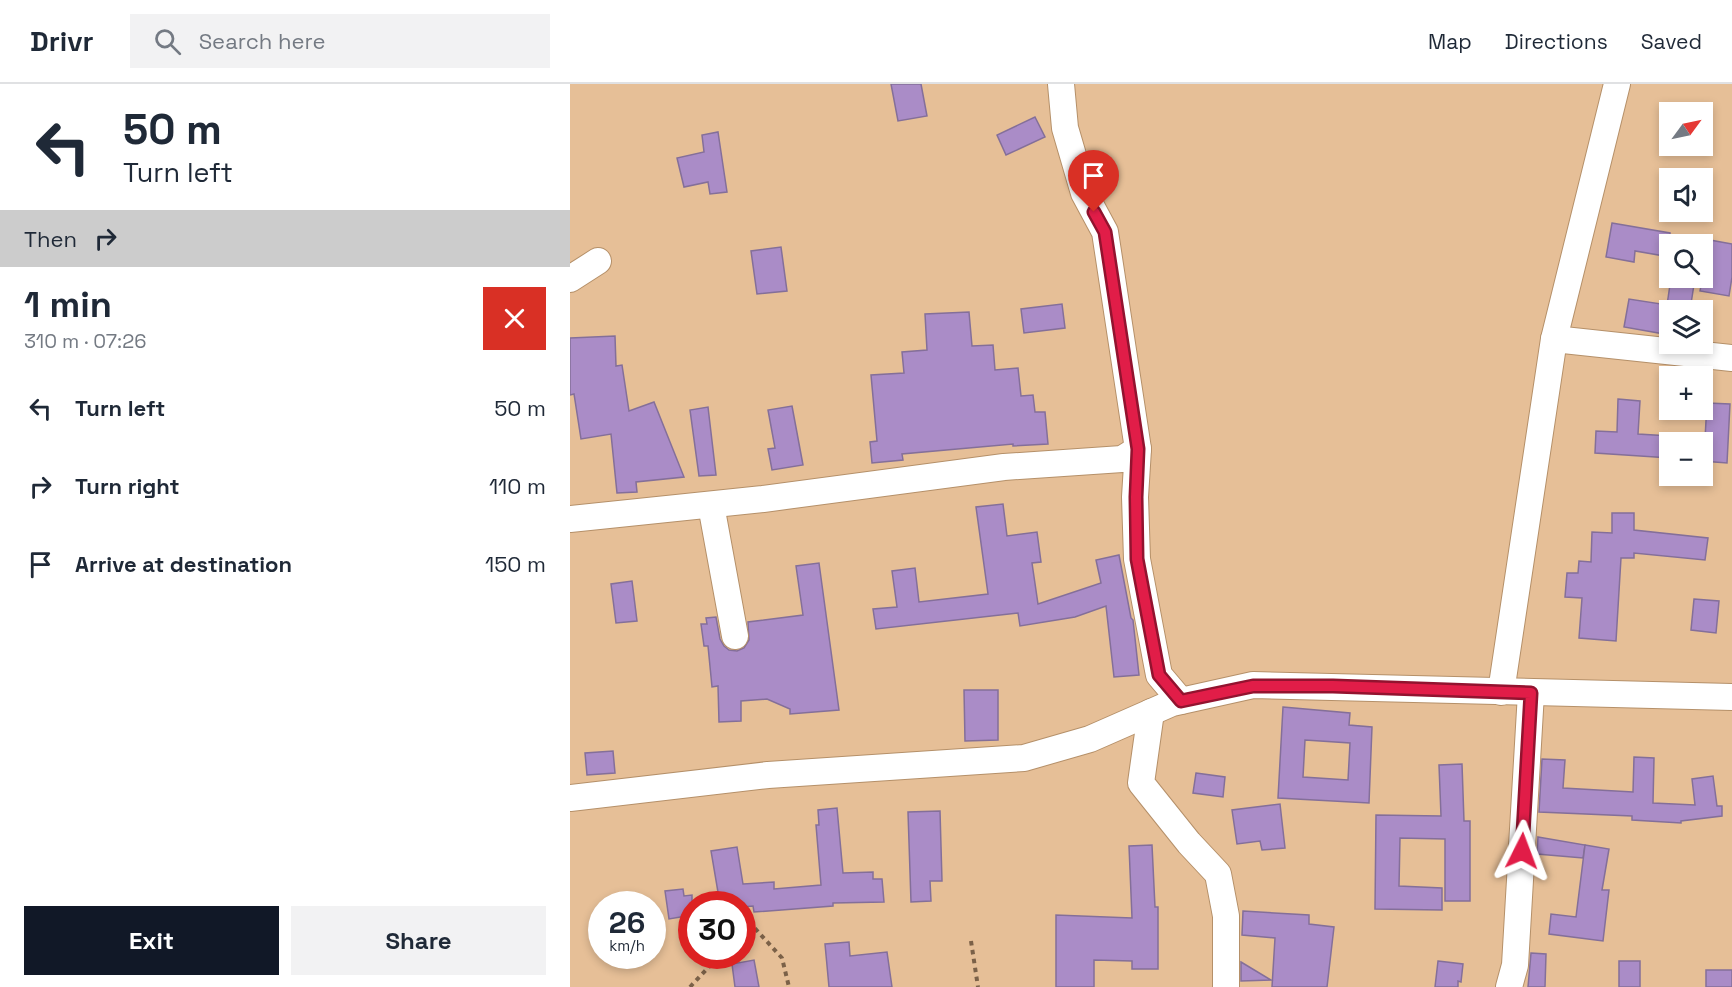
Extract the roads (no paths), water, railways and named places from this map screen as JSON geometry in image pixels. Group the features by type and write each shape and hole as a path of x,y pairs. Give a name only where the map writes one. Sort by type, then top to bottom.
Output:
{"street":[{"path":"1061,84 1065,128 1084,193 1105,232 1138,449 1137,559 1159,675 1181,701"},
{"path":"1501,692 1554,339 1617,84"},
{"path":"570,279 598,261"},
{"path":"1554,339 1732,358"},
{"path":"570,519 711,505 1004,467 1122,459 1138,449"},
{"path":"711,505 735,636"},
{"path":"570,798 768,775 1024,758 1090,739 1181,701 1253,686 1333,686 1732,698"},
{"path":"1509,987 1515,965 1531,693"},
{"path":"1151,712 1141,783 1218,874 1226,916 1226,987"}]}
